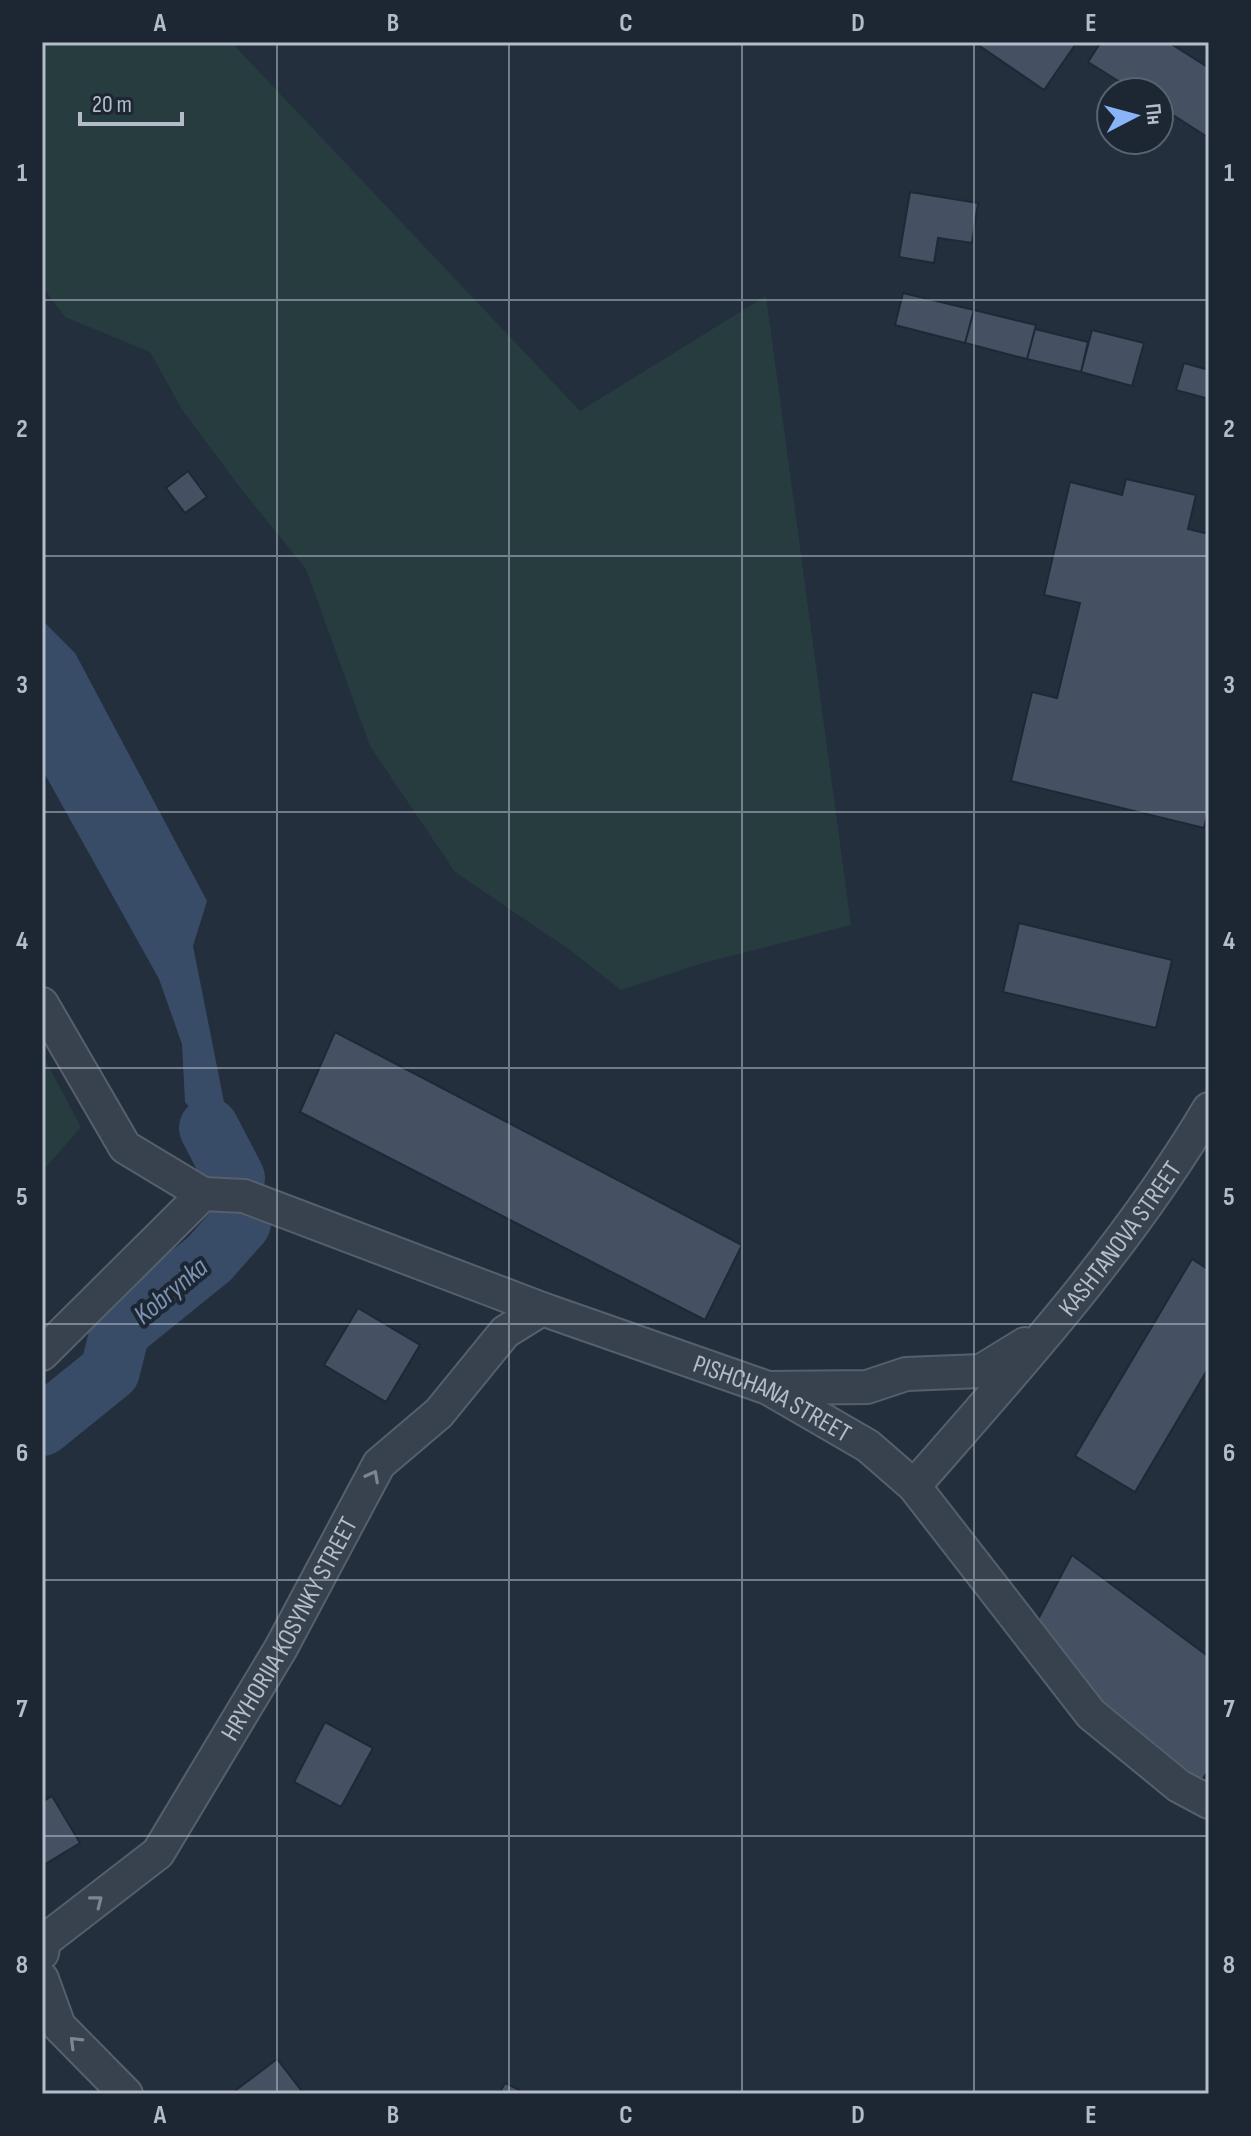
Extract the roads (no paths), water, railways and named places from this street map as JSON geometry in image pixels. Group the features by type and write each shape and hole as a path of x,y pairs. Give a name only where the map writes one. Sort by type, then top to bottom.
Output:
{"street":[{"name":"PISHCHANA STREET","path":"42,1004 125,1147 203,1194 244,1196 542,1309 768,1388 868,1446 914,1486 1091,1714 1179,1786 1209,1802"},
{"name":"KASHTANOVA STREET","path":"914,1486 1055,1325 1175,1167 1209,1109"},
{"path":"42,1354 203,1194"},
{"name":"HRYHORIIA KOSYNKY STREET","path":"42,1953 44,1941 158,1853 281,1648 379,1464 439,1413 505,1332 542,1309"},
{"name":"KASHTANOVA STREET","path":"768,1388 867,1387 906,1374 981,1371 1055,1325"},
{"path":"42,1979 59,2026 126,2094"}],"water":[{"path":"42,620 75,653 207,901 193,946 225,1107 209,1128 185,1102 182,1044 159,979 42,769"}],"waterway":[{"name":"Kobrynka","path":"209,1128 235,1178"},
{"name":"Kobrynka","path":"42,1426 110,1371 120,1331 209,1259 241,1223"}]}
